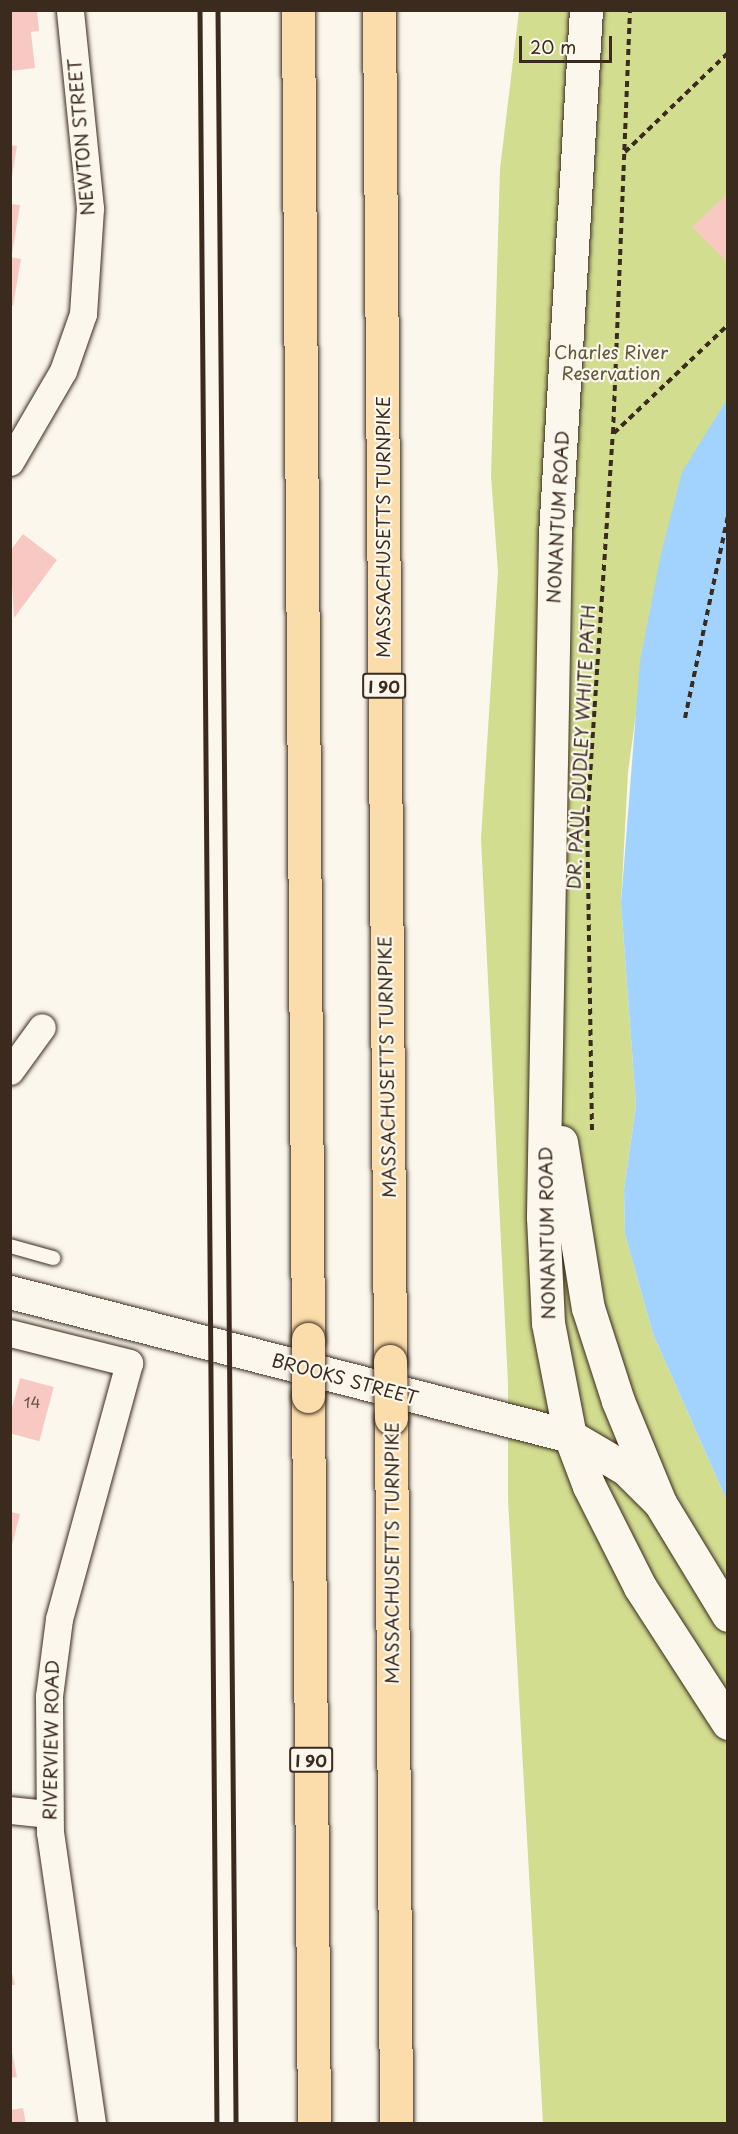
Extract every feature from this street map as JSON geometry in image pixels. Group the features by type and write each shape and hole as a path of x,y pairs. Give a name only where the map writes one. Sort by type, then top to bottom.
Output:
{"highway":[{"name":"I 90","path":"298,10 314,2124"},
{"name":"MASSACHUSETTS TURNPIKE","path":"379,10 396,2124"}],"main road":[{"name":"NONANTUM ROAD","path":"586,10 555,535 544,1272 555,1377 570,1436 640,1587 728,1724"},
{"name":"NONANTUM ROAD","path":"548,1024 588,1308 660,1503 728,1615"},
{"name":"BROOKS STREET","path":"10,1292 570,1436 626,1469 660,1503"}],"street":[{"name":"NEWTON STREET","path":"10,462 63,371 83,314 90,208 70,10"},
{"path":"10,1071 42,1027"},
{"name":"RIVERVIEW ROAD","path":"10,1333 129,1364 52,1649 48,1814 92,2124"},
{"path":"10,1810 48,1814"}],"lane":[{"path":"10,1246 53,1258"}],"path":[{"name":"DR. PAUL DUDLEY WHITE PATH","path":"592,1135 587,822 613,433 630,10"},
{"path":"625,152 728,53"},
{"path":"613,433 728,325"},
{"path":"686,718 728,516"}],"green space":[{"name":"Charles River Reservation","path":"519,11 727,11 727,399 706,434 651,605 628,772 621,903 636,1105 624,1190 625,1234 653,1334 727,1501 727,2123 543,2123 508,1500 508,1383 481,839 498,572 491,476 500,169"}],"water":[{"path":"727,399 727,1501 653,1334 625,1234 624,1190 636,1105 621,903 640,661 661,554 682,472"}],"building":[{"path":"10,10 37,10 39,31 31,32 35,68 10,71"},
{"path":"10,145 17,146 12,176 10,176"},
{"path":"728,193 728,263 692,227"},
{"path":"10,204 20,205 12,254 10,254"},
{"path":"10,257 21,259 13,306 10,306"},
{"path":"23,534 57,560 14,618 10,551"},
{"path":"20,1378 54,1387 39,1441 10,1433 10,1415"},
{"path":"10,1512 20,1514 11,1549 10,1549"},
{"path":"10,1965 15,1985 10,1985"},
{"path":"10,2042 17,2077 10,2078"},
{"path":"23,2108 26,2124 10,2124 10,2110"}],"railway":[{"path":"200,10 217,2124"},
{"path":"218,10 236,2124"}]}
